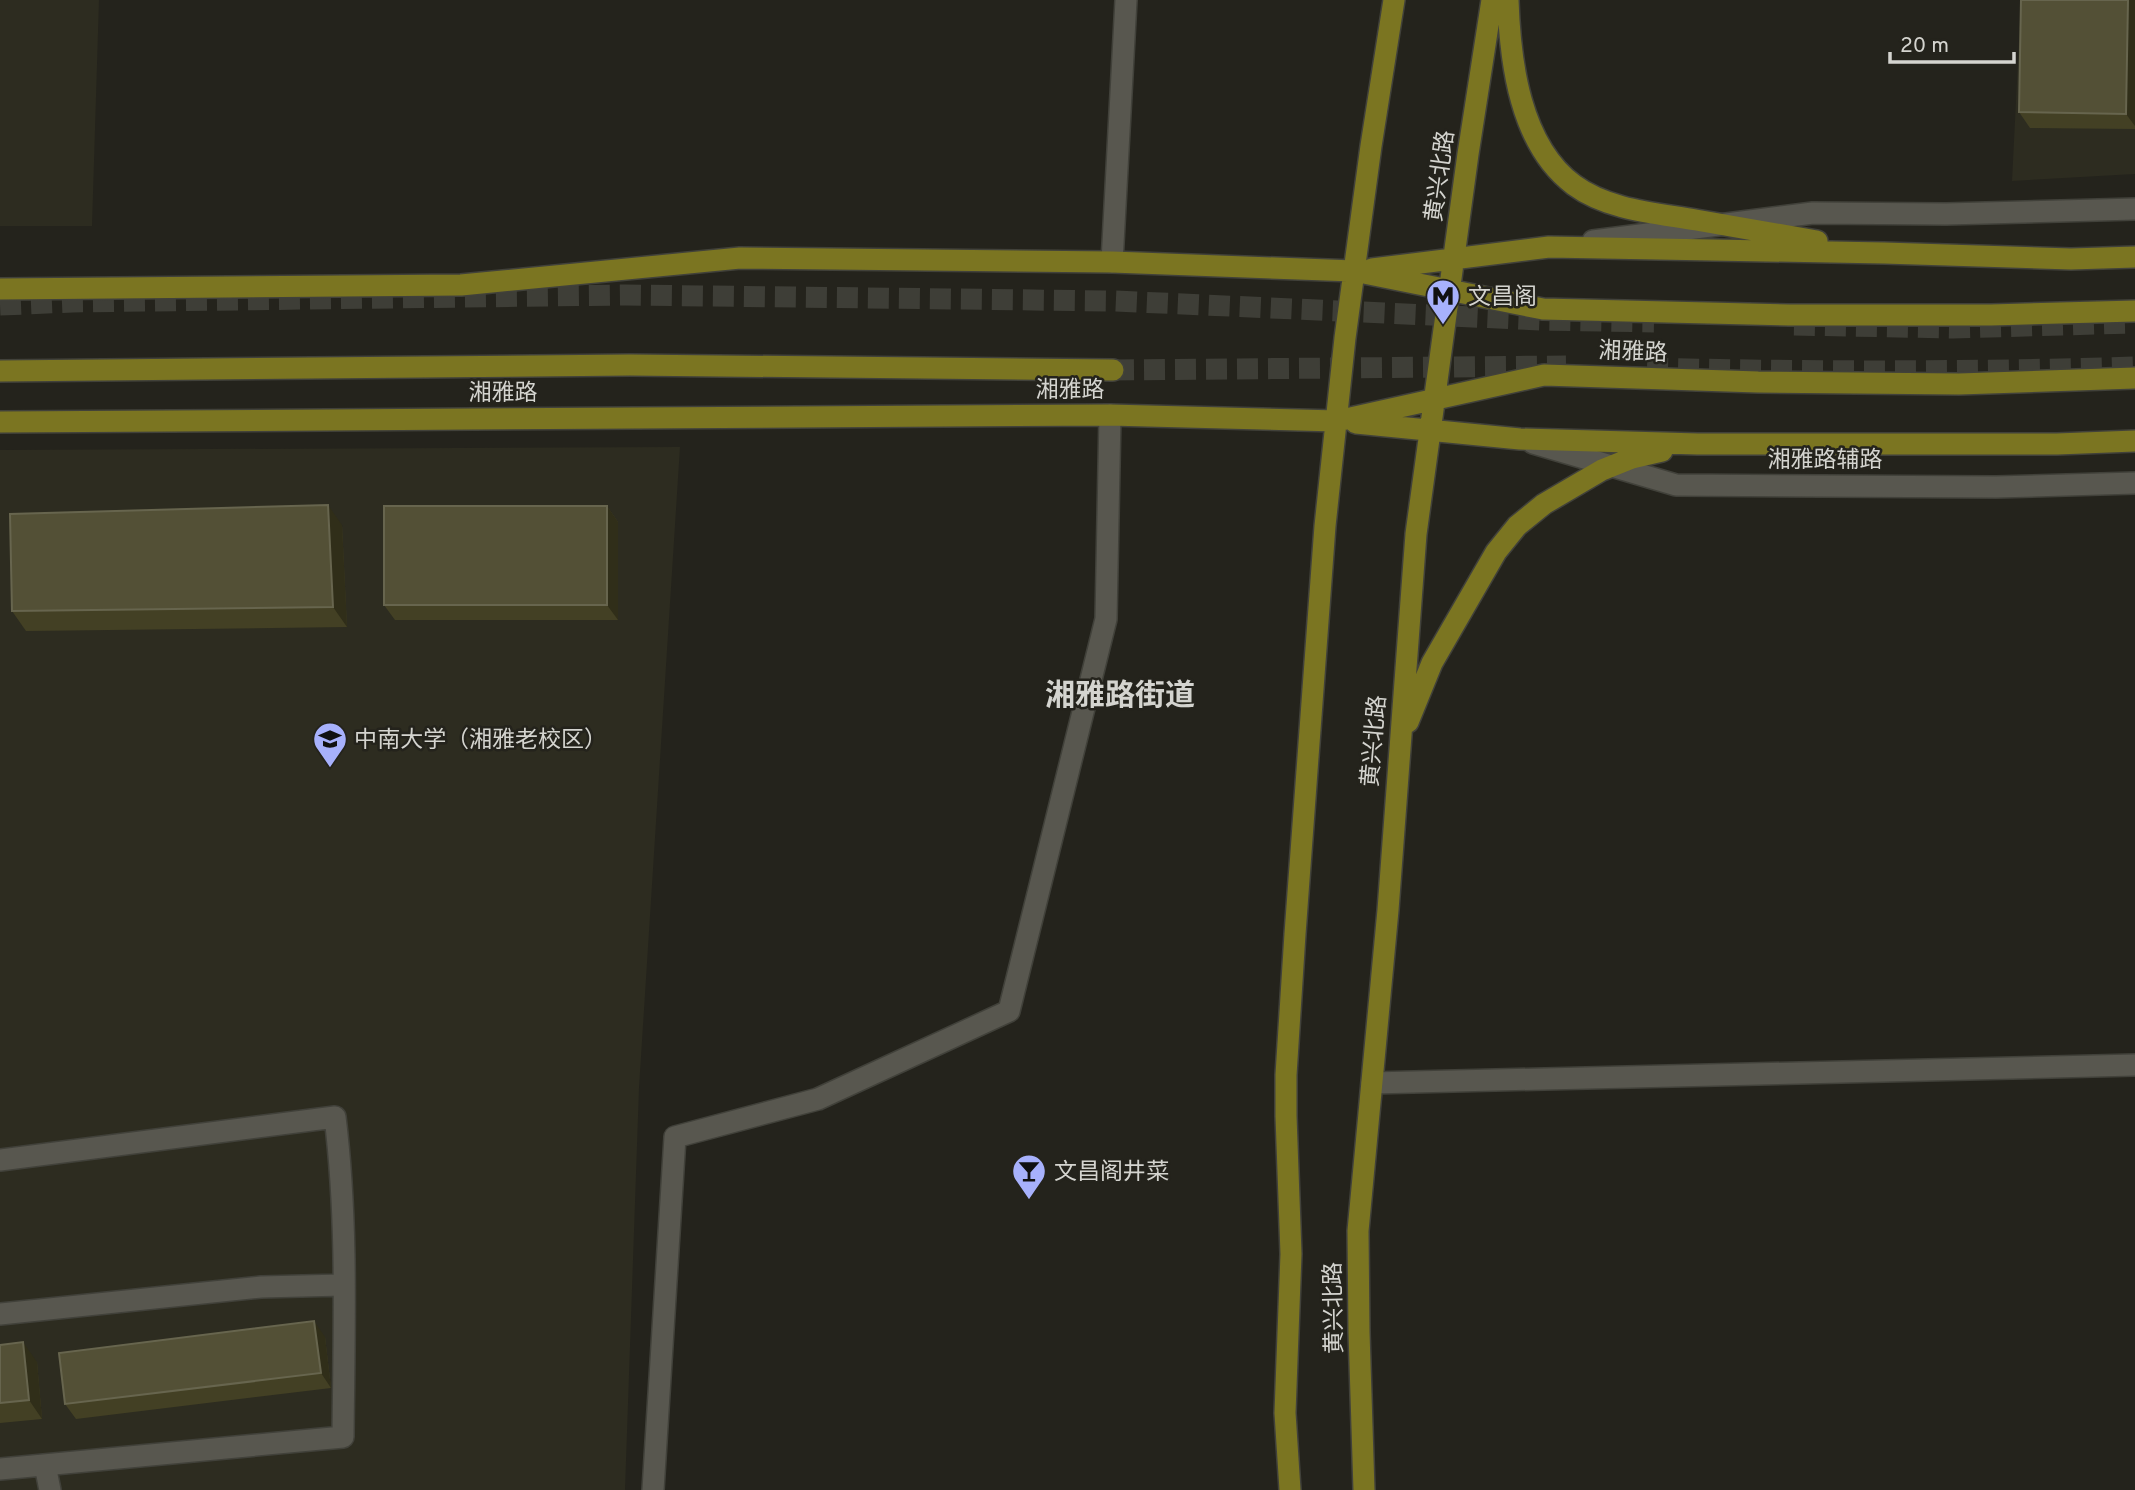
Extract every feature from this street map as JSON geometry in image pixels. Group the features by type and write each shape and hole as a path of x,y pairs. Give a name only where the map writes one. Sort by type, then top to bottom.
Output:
{"main road":[{"name":"黄兴北路","path":"1290,1490 1285,1413 1291,1254 1286,1075 1295,934 1325,526 1354,271 1394,0"},
{"name":"黄兴北路","path":"1364,1490 1359,1231 1388,910 1416,534 1492,0"},
{"path":"1508,0 1512,59 1526,116 1547,155 1573,185 1615,205 1884,253"},
{"path":"1354,271 1549,247 2071,259 2135,257"},
{"name":"湘雅路","path":"0,289 461,285 740,258 1112,262 1354,271 1543,309 1789,315 2135,312"},
{"name":"湘雅路","path":"0,371 616,365 1113,370"},
{"name":"湘雅路","path":"0,422 1110,415 1337,421 1544,375 1758,382 1946,384 2135,379"},
{"path":"1337,421 1520,439 1698,444 2056,444 2135,440"},
{"path":"1400,744 1432,663 1496,552 1517,526 1544,504 1612,466 1632,458 1698,444"}],"street":[{"path":"1112,262 1126,0"},
{"path":"1549,247 1813,213 1945,214 2135,209"},
{"path":"653,1490 675,1137 818,1099 1009,1011 1106,619 1110,415"},
{"name":"湘雅路辅路","path":"1520,439 1676,485 1996,487 2135,484"},
{"path":"1372,1083 2135,1065"},
{"path":"0,1160 335,1117 341,1164 343,1285 343,1437 0,1469"},
{"path":"0,1314 261,1287 343,1285"},
{"path":"46,1465 50,1490"}],"shaded area":[{"path":"0,0 99,0 92,226 0,226"},
{"path":"2021,0 2135,0 2135,174 2012,181"},
{"name":"中南大学（湘雅老校区）","path":"680,447 639,1088 625,1490 0,1490 0,450"}],"building":[{"path":"2021,0 2128,0 2126,114 2019,112"},
{"path":"328,505 333,607 12,611 10,514"},
{"path":"384,506 607,506 607,605 384,605"},
{"path":"314,1321 321,1373 65,1404 59,1353"},
{"path":"23,1342 29,1400 0,1403 0,1345"}],"tunnel":[{"path":"0,305 625,295 1115,301 1541,320 1654,322"},
{"path":"1794,325 1953,328 2135,323"},
{"path":"1113,370 1566,366"},
{"path":"1647,368 1891,371 2135,367"}],"place":[{"name":"文昌阁","path":"1443,326"},
{"name":"中南大学（湘雅老校区）","path":"330,769"},
{"name":"文昌阁井菜","path":"1029,1201"}],"district":[{"name":"湘雅路街道","path":"1120,695"}]}
